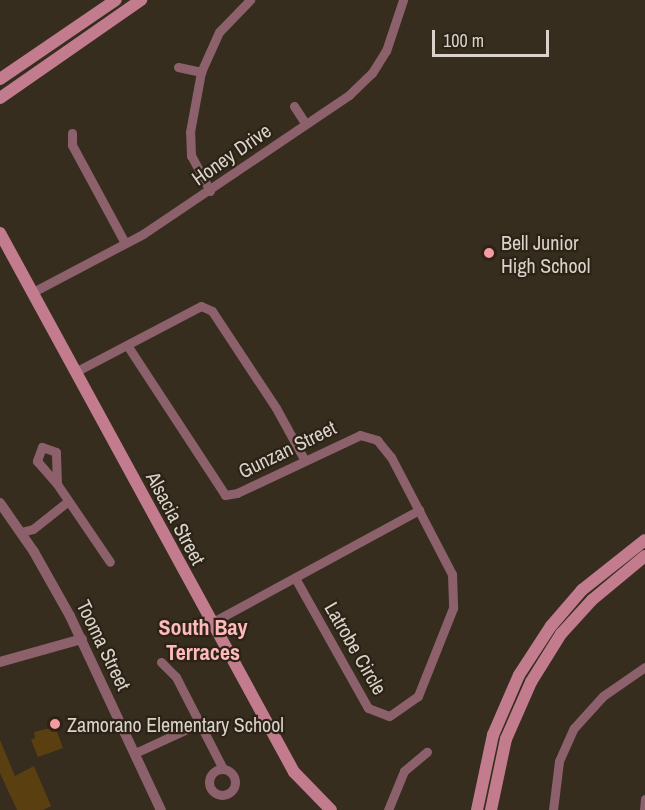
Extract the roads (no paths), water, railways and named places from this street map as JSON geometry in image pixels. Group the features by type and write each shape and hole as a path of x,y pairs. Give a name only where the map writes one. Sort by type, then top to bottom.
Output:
{"main road":[{"path":"0,80 116,0"},
{"path":"0,98 141,0"},
{"name":"Alsacia Street","path":"0,233 294,772 331,810"},
{"path":"477,810 493,735 519,675 551,626 582,590 645,540"},
{"path":"491,810 506,739 531,682 561,634 592,600 645,556"}],"street":[{"path":"210,191 191,156 190,132 201,72 219,32 250,0"},
{"name":"Honey Drive","path":"33,292 124,241 143,234 210,191 305,123 349,95 372,73 386,51 403,0"},
{"path":"178,67 201,72"},
{"path":"294,105 305,123"},
{"path":"72,133 72,145 124,241"},
{"path":"77,371 193,309 201,306 212,310 276,408 304,459"},
{"name":"Gunzan Street","path":"127,345 225,495 237,493 304,459 360,435 372,436 391,457"},
{"name":"Latrobe Circle","path":"295,578 368,708 389,716 418,696 425,685 453,608 452,574 391,457"},
{"path":"57,484 67,502 110,562"},
{"path":"21,532 33,529 67,502"},
{"name":"Tooma Street","path":"0,503 21,532 82,639 161,810"},
{"path":"211,623 419,510"},
{"path":"0,662 82,639"},
{"path":"161,662 176,677 223,769"},
{"path":"553,810 559,761 574,728 603,696 645,667"},
{"path":"135,753 200,723"},
{"path":"388,810 404,771 427,752"},
{"path":"644,810 645,800"}],"place":[{"name":"Bell Junior High School","path":"489,253"},
{"name":"Zamorano Elementary School","path":"55,724"}],"district":[{"name":"South Bay Terraces","path":"203,640"}]}
